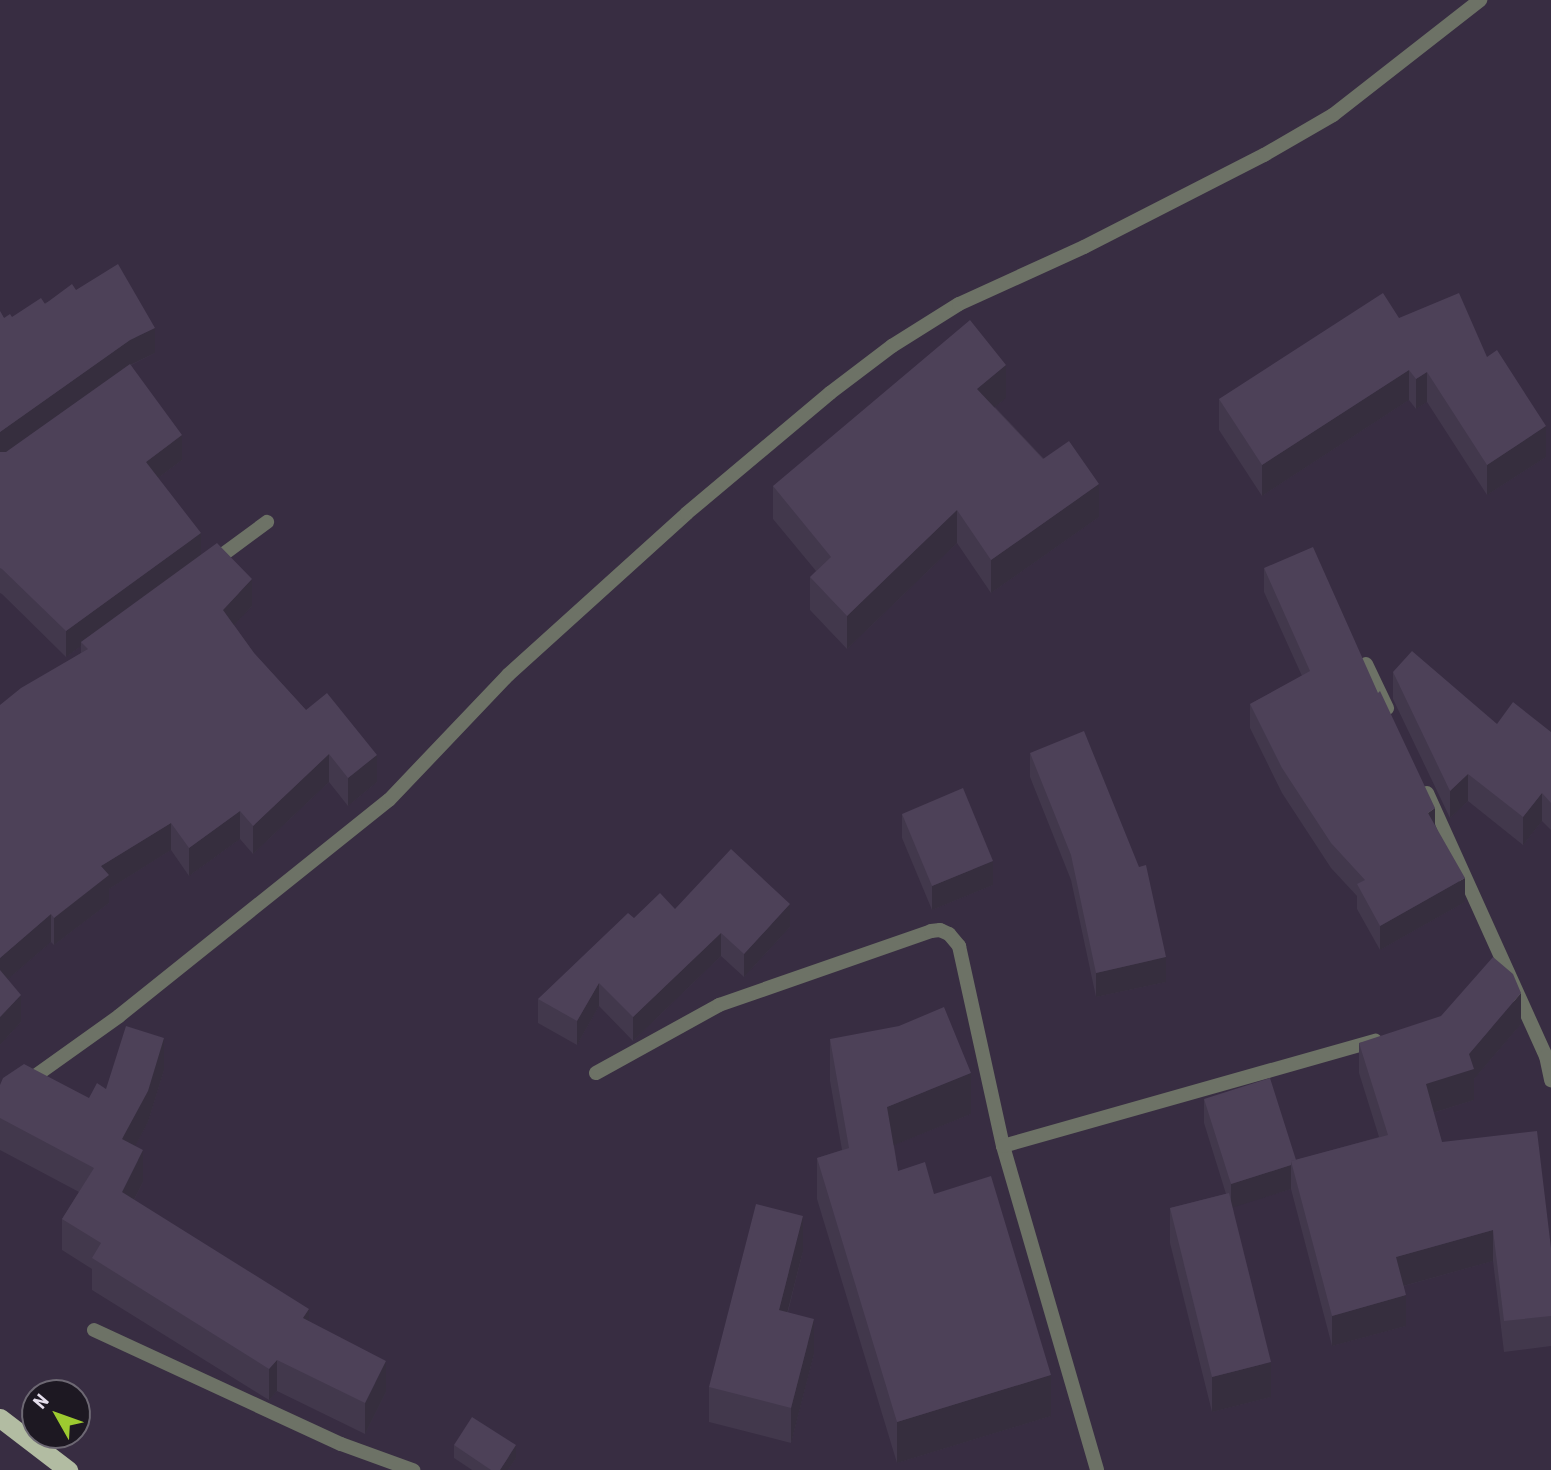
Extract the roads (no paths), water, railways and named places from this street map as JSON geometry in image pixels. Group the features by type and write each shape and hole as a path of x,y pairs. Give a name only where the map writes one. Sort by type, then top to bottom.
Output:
{"highway":[{"path":"0,1418 68,1470"}],"street":[{"path":"0,1101 119,1016 389,800 508,675 667,531 830,393 891,346 959,304 1084,247 1264,155 1322,121 1480,0"},
{"path":"200,571 267,523"},
{"path":"1366,664 1394,724"},
{"path":"1423,784 1541,1044 1551,1080"},
{"path":"596,1073 719,1005 940,930 956,940 1003,1146 1097,1470"},
{"path":"1003,1146 1389,1037"},
{"path":"94,1330 341,1444 413,1470"}]}
